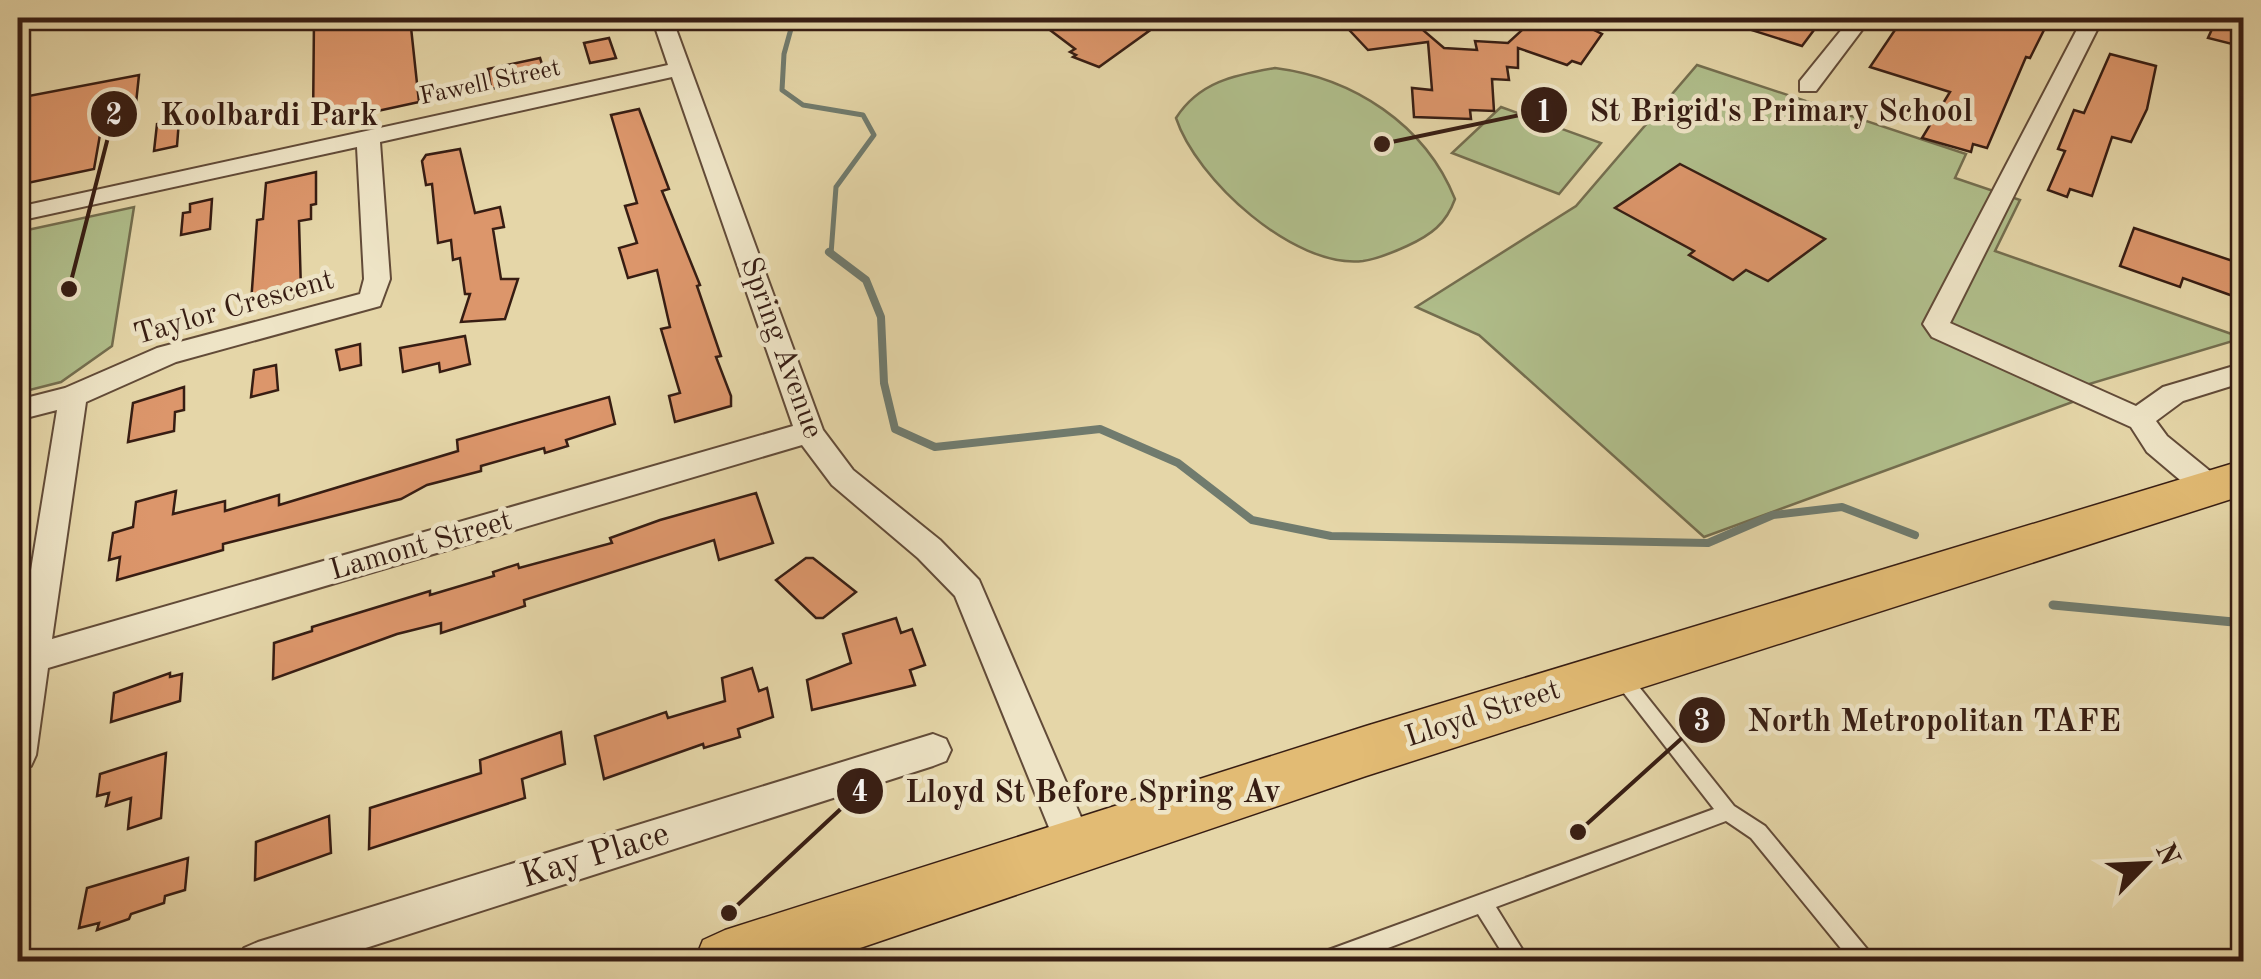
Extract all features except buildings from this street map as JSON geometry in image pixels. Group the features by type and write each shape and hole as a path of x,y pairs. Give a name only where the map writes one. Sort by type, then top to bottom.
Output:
{"main road":[{"name":"Lloyd Street","path":"726,962 1074,844 2227,482"}],"street":[{"name":"Spring Avenue","path":"662,18 809,432 834,473 947,566 968,589 1074,844"},
{"path":"1808,86 1861,18"},
{"path":"2093,18 1936,324 1940,332 2141,420 2158,444 2227,482"},
{"name":"Fawell Street","path":"18,214 681,69"},
{"name":"Taylor Crescent","path":"73,396 168,355 371,300 378,278 368,137"},
{"path":"2141,420 2149,407 2164,398 2244,372"},
{"path":"18,410 73,396 18,754"},
{"name":"Lamont Street","path":"32,659 809,432"},
{"name":"Kay Place","path":"258,962 933,750"}],"lane":[{"path":"1617,672 1728,812 1758,832 1865,962"},
{"path":"1323,962 1728,812"},
{"path":"1482,902 1520,962"}],"green space":[{"path":"1697,65 1966,154 1955,178 2020,200 1995,251 2243,338 2089,384 2078,400 1704,537 1479,335 1416,307 1576,206"},
{"path":"1275,68 1332,82 1383,109 1405,127 1442,172 1455,199 1437,228 1385,255 1363,261 1336,260 1307,251 1279,235 1226,192 1187,142 1176,118 1207,88 1232,77"},
{"path":"1501,107 1601,143 1559,194 1452,153"},
{"path":"134,207 112,346 61,382 18,393 18,232"}],"waterway":[{"path":"794,18 784,54 782,90 803,105 863,115 874,135 836,187 831,254"},
{"path":"831,254 866,280 881,317 884,383 895,429 935,447 1100,429 1178,463 1252,520 1331,536 1708,543 1773,515 1842,507 1915,535"},
{"path":"2053,605 2244,623"}],"place":[{"name":"St Brigid's Primary School","path":"1382,144"},
{"name":"Koolbardi Park","path":"69,289"},
{"name":"North Metropolitan TAFE","path":"1578,832"},
{"name":"Lloyd St Before Spring Av","path":"729,913"}]}
